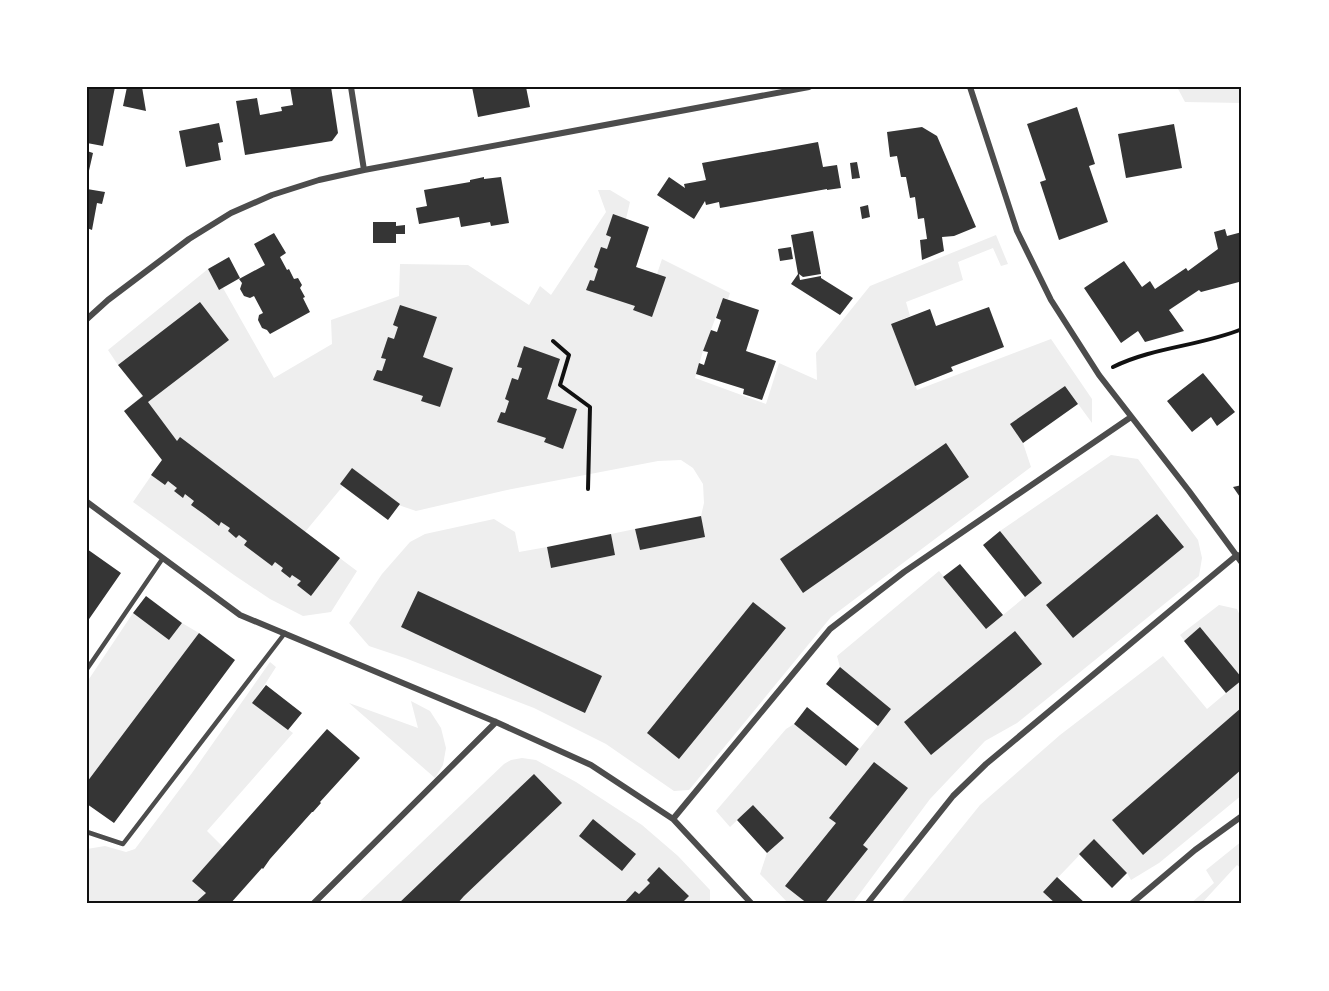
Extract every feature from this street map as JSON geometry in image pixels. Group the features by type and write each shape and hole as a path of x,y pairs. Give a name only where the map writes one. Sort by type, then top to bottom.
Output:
{"street":[{"path":"351,87 364,170"},
{"path":"87,319 108,300 189,239 231,213 272,195 319,180 364,170 809,87"},
{"path":"970,87 1017,231 1051,300 1099,375 1242,563"},
{"path":"673,819 830,629 904,572 1131,417"},
{"path":"87,502 240,615 496,722 591,765 673,819 749,903"},
{"path":"867,904 953,796 986,765 1237,555"},
{"path":"314,904 496,722"},
{"path":"1131,904 1195,850 1242,816"}],"lane":[{"path":"87,669 163,558"},
{"path":"87,832 123,844 285,633"}],"path":[{"path":"1099,375 1125,361 1225,336 1242,329"},
{"path":"553,340 568,356 560,386 590,407 588,489"}],"shaded area":[{"path":"1177,87 1242,87 1242,103 1185,102"},
{"path":"598,190 610,190 630,202 626,219 649,227 636,267 657,274 662,259 730,293 728,299 723,298 695,378 766,404 779,363 817,380 816,353 870,286 996,235 1008,264 1001,266 993,248 958,262 963,280 906,302 910,316 891,324 917,390 1051,339 1092,399 1092,423 1065,386 1011,424 1023,443 1031,467 831,617 689,790 674,791 606,744 534,708 369,646 349,623 382,574 410,542 425,534 494,519 515,532 519,552 547,547 551,568 615,555 611,534 635,529 640,550 704,537 701,516 704,503 703,484 693,468 681,460 658,461 507,490 416,511 343,486 305,532 357,571 331,612 303,616 270,599 234,575 133,502 162,460 124,411 142,396 108,350 208,269 219,289 223,288 274,378 332,344 331,320 399,296 400,264 468,265 529,305 540,286 551,295 606,212"},
{"path":"1111,455 1138,459 1198,540 1202,558 1199,576 1017,723 985,741 930,799 852,904 789,904 760,874 767,853 783,839 753,805 730,827 716,811 786,729 794,724 846,766 891,709 840,667 837,656 939,571 986,629 1042,583 1000,531"},
{"path":"1219,605 1237,609 1242,620 1242,795 1159,863 1131,880 1127,873 1094,840 1044,892 1056,904 900,904 980,805 1060,735 1163,656 1207,709 1226,693 1180,635"},
{"path":"133,613 169,640 182,623 199,633 87,782 87,682"},
{"path":"270,662 276,667 253,703 293,733 207,831 223,847 192,881 206,893 194,904 87,904 87,849 105,846 126,852 135,849"},
{"path":"411,701 430,711 441,728 446,748 443,765 435,778 349,703 418,728"},
{"path":"522,758 536,760 576,782 642,825 678,856 710,890 710,904 357,904 504,764"},
{"path":"1242,841 1242,869 1237,865 1201,904 1190,904 1214,883 1206,870"}],"building":[{"path":"87,87 115,87 103,146 87,143"},
{"path":"127,87 142,87 146,111 123,106"},
{"path":"290,87 331,87 338,133 332,141 245,155 236,101 257,98 260,115 282,111 281,107 293,105"},
{"path":"472,87 526,87 530,107 478,117"},
{"path":"1077,107 1095,164 1089,166 1108,222 1059,240 1040,182 1046,180 1027,124"},
{"path":"219,123 223,142 218,143 221,160 186,167 179,131"},
{"path":"1174,124 1182,168 1126,178 1118,134"},
{"path":"922,127 937,136 976,227 954,236 942,237 944,251 922,260 920,240 927,239 924,218 918,219 915,197 910,198 906,177 901,177 897,156 890,157 887,132"},
{"path":"818,142 823,167 837,165 841,188 720,208 719,202 706,205 705,201 694,219 657,195 669,177 685,188 684,184 706,180 702,163"},
{"path":"87,151 93,153 88,175 87,175"},
{"path":"857,162 860,178 852,179 850,163"},
{"path":"484,177 484,179 501,177 509,223 491,226 490,222 461,227 459,217 419,224 416,208 427,206 424,190 470,182 470,180"},
{"path":"87,189 105,192 102,204 97,203 92,230 87,228"},
{"path":"868,205 870,217 862,219 860,207"},
{"path":"613,214 649,227 636,267 666,277 652,317 633,310 635,306 586,290 590,280 594,281 598,269 594,267 601,247 607,249 611,237 606,235"},
{"path":"373,222 396,222 396,226 405,225 405,234 396,234 396,243 373,243"},
{"path":"1225,229 1227,236 1242,232 1242,289 1239,282 1201,292 1199,290 1169,310 1184,331 1145,342 1138,331 1121,343 1084,288 1124,261 1142,287 1150,281 1155,289 1186,268 1188,271 1218,249 1214,232"},
{"path":"813,231 821,274 803,277 799,274 800,280 821,276 853,298 840,315 791,284 798,274 791,235"},
{"path":"274,233 286,253 280,257 294,279 298,278 302,285 300,288 310,312 270,334 262,328 258,320 259,315 263,313 254,296 250,298 244,296 240,289 242,283 239,279 265,265 254,244"},
{"path":"791,247 793,259 780,261 778,249"},
{"path":"229,257 240,278 219,290 208,269"},
{"path":"723,298 759,310 746,351 776,361 762,400 743,394 744,389 696,374 699,363 704,365 708,352 703,351 711,330 717,332 721,320 716,318"},
{"path":"200,302 229,340 148,402 177,441 180,437 340,558 311,596 297,585 301,581 292,575 290,578 275,562 272,566 244,545 247,541 239,535 236,538 228,531 230,528 221,522 219,526 191,505 194,501 185,494 183,498 174,491 177,488 168,481 165,485 151,475 162,460 124,411 143,396 118,365"},
{"path":"400,305 437,317 423,357 453,368 440,407 421,401 423,396 373,380 377,370 382,371 386,359 381,358 388,337 394,339 398,327 393,325"},
{"path":"989,307 1004,347 951,367 953,371 915,386 891,324 930,309 936,326"},
{"path":"524,346 560,359 547,399 577,409 563,449 544,442 546,438 497,422 501,412 505,413 509,401 505,399 512,378 518,380 522,368 517,367"},
{"path":"1203,373 1235,412 1217,426 1211,417 1192,432 1167,401"},
{"path":"1065,386 1078,404 1023,443 1010,424"},
{"path":"946,443 969,477 803,593 780,559"},
{"path":"352,468 400,504 388,520 340,484"},
{"path":"1242,485 1242,500 1233,487"},
{"path":"1157,514 1184,547 1073,638 1046,605"},
{"path":"701,516 705,537 640,550 635,529"},
{"path":"1000,531 1042,583 1025,597 983,545"},
{"path":"611,534 615,555 551,568 547,547"},
{"path":"87,549 121,573 87,622"},
{"path":"960,564 1003,615 986,629 943,577"},
{"path":"418,591 602,676 585,713 401,627"},
{"path":"146,596 182,623 169,640 133,613"},
{"path":"753,602 786,628 679,759 647,733"},
{"path":"1200,627 1242,678 1226,693 1184,641"},
{"path":"1015,631 1042,664 931,755 904,722"},
{"path":"199,633 235,660 114,823 87,804 87,782"},
{"path":"840,667 891,709 878,726 826,684"},
{"path":"266,685 302,713 288,730 252,703"},
{"path":"807,707 859,749 846,766 794,724"},
{"path":"1241,708 1242,769 1143,855 1112,820"},
{"path":"327,729 360,758 230,904 194,904 206,893 192,881"},
{"path":"874,762 908,788 863,845 868,849 824,904 808,904 785,886 836,823 829,818"},
{"path":"534,774 562,803 457,904 398,904"},
{"path":"753,805 784,838 767,853 737,820"},
{"path":"593,819 636,854 622,871 579,836"},
{"path":"1094,839 1127,873 1112,888 1079,854"},
{"path":"659,867 689,896 681,904 623,904 635,891 639,894 650,883 647,880"},
{"path":"1057,877 1086,904 1056,904 1043,892"}]}
